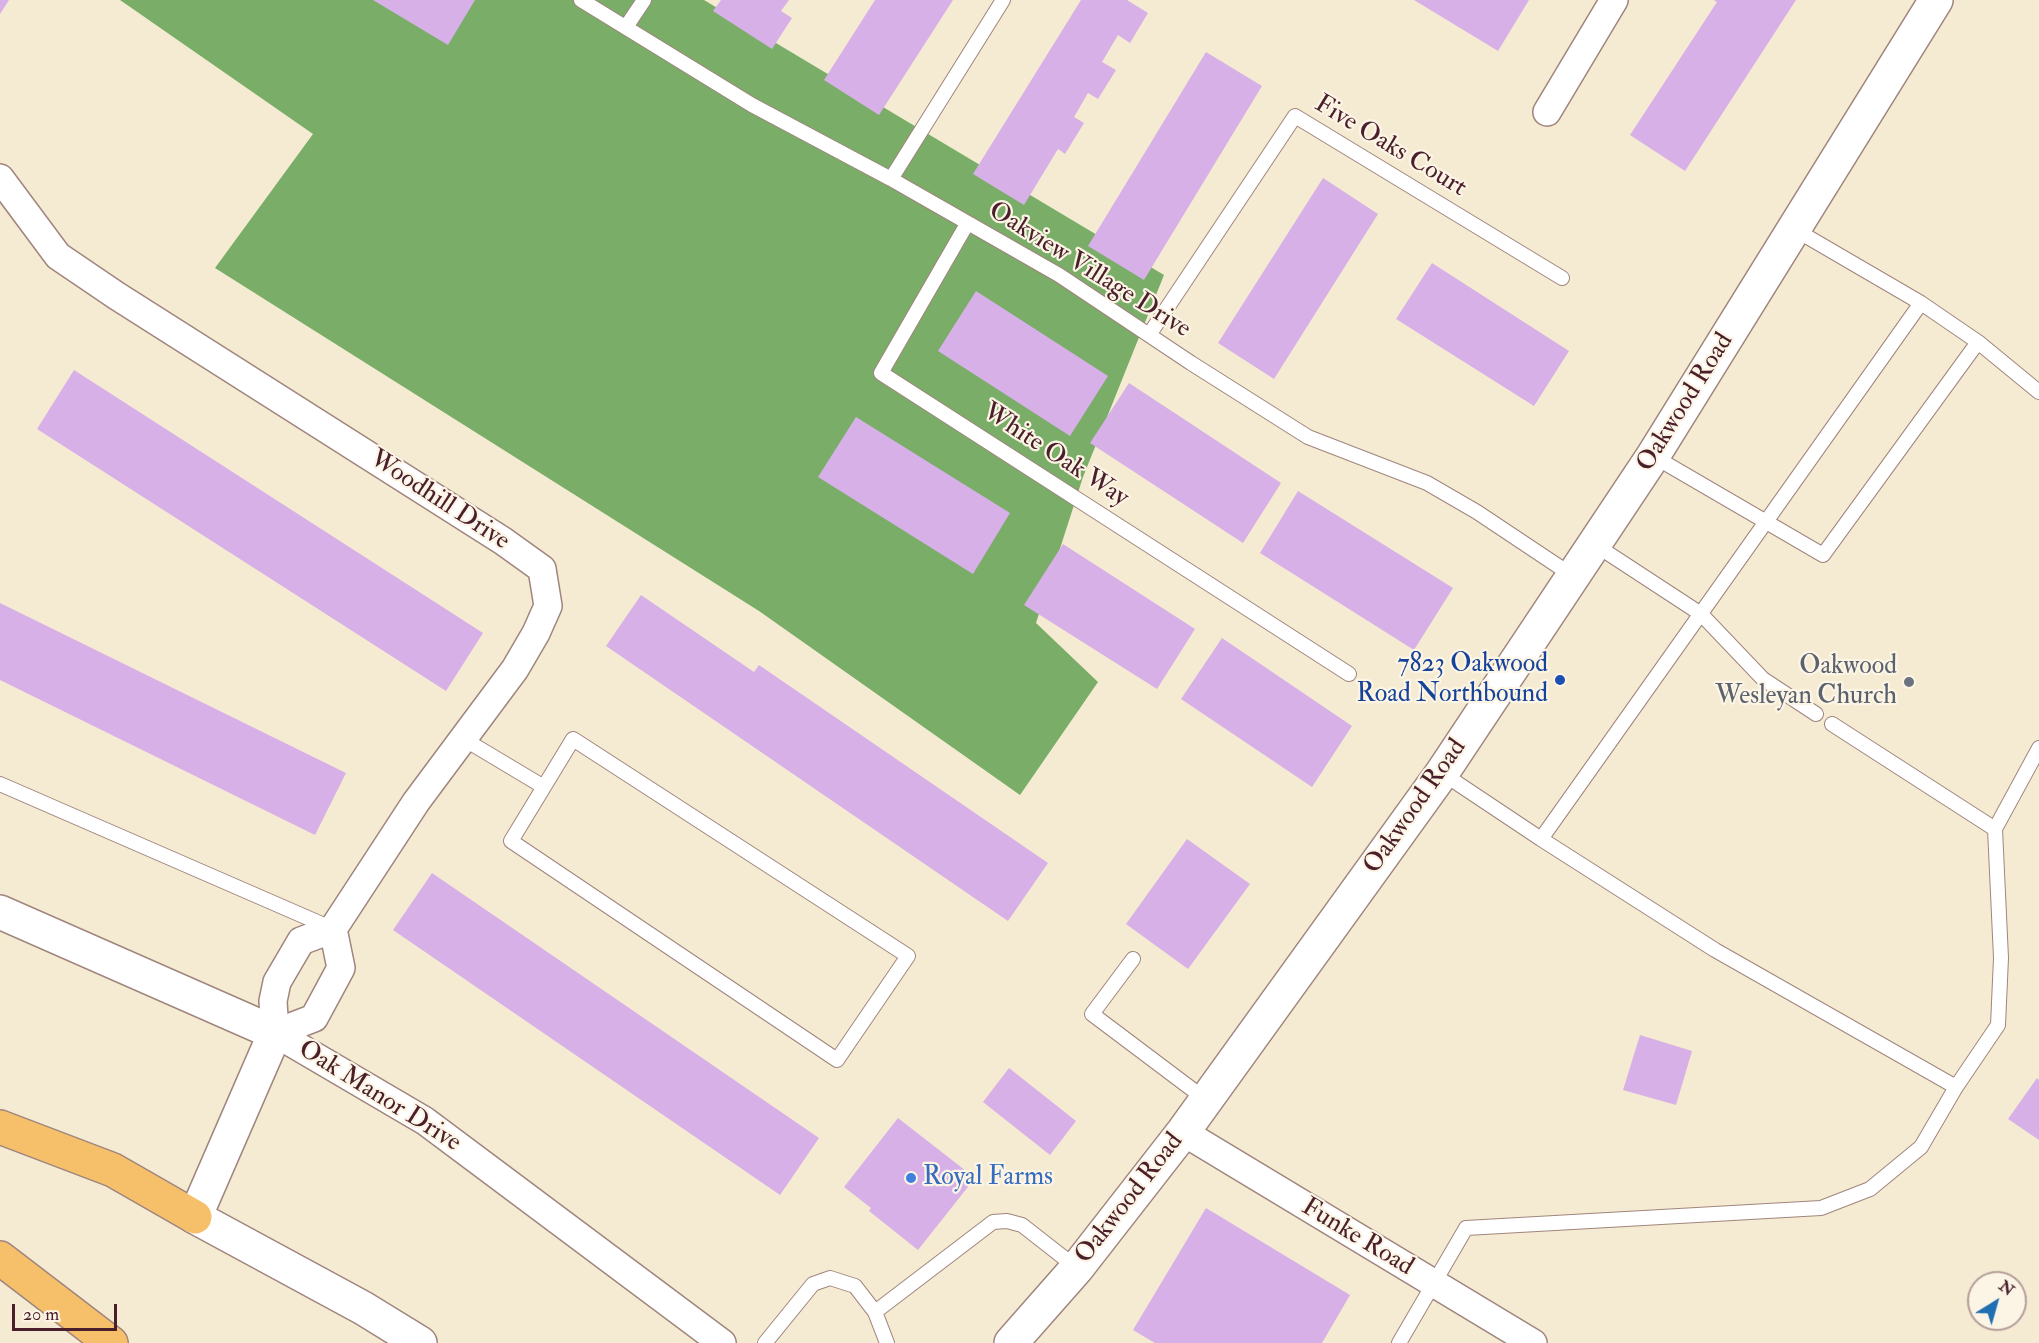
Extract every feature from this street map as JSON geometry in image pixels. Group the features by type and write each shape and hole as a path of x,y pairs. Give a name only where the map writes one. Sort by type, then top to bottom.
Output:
{"highway":[{"path":"0,1127 113,1170 195,1216"},
{"path":"0,1258 111,1343"}],"street":[{"path":"1547,112 1614,0"},
{"name":"Oakwood Road","path":"1011,1343 1077,1268 1183,1132 1442,773 1653,456 1936,0"},
{"name":"Woodhill Drive","path":"0,178 58,256 117,296 503,541 542,569 548,606 536,633 515,669 416,802 333,928"},
{"name":"Oak Manor Drive","path":"0,912 274,1033 425,1121 722,1343"},
{"path":"274,1033 314,1018 341,968 333,928 301,941 277,981 273,1001 274,1033 195,1216 363,1308 420,1343"},
{"name":"Funke Road","path":"1183,1132 1533,1343"}],"lane":[{"name":"Oakview Village Drive","path":"582,0 752,105 1059,275 1308,437 1427,483 1477,512 1573,576"},
{"path":"626,27 644,0"},
{"path":"891,180 1003,0"},
{"name":"Five Oaks Court","path":"1149,335 1295,116 1562,278"},
{"name":"White Oak Way","path":"967,224 881,373 1349,674"},
{"path":"1794,229 1921,303 1978,342 2039,392"},
{"path":"1541,839 1921,303"},
{"path":"1653,456 1823,555 1978,342"},
{"path":"1594,544 1701,614 1763,679 1816,714"},
{"path":"1832,724 1995,829"},
{"path":"462,738 544,787"},
{"path":"573,740 908,956 837,1060 512,842 544,787 573,740"},
{"path":"1399,1343 1466,1228 1821,1208 1870,1189 1921,1147 1956,1087 1998,1026 2001,958 1995,829 2039,748"},
{"path":"1442,773 1715,950 1956,1087"},
{"path":"0,784 333,928"},
{"path":"1133,958 1092,1014 1205,1099"},
{"path":"875,1312 993,1222 1007,1221 1022,1226 1077,1268"},
{"path":"765,1343 813,1284 830,1278 855,1286 875,1312 887,1343"}],"green space":[{"path":"120,0 704,0 1164,275 1083,477 1036,623 1098,682 1020,795 759,611 215,268 313,134"}],"building":[{"path":"0,0 9,0 0,14"},
{"path":"373,0 475,0 448,45"},
{"path":"721,0 789,0 781,11 792,18 772,49 713,11"},
{"path":"875,0 953,0 879,115 824,80"},
{"path":"1081,0 1127,0 1148,13 1130,43 1118,35 1102,62 1116,70 1098,99 1088,93 1074,117 1084,123 1065,154 1058,149 1024,205 973,174"},
{"path":"1414,0 1529,0 1498,51"},
{"path":"1714,0 1796,0 1685,171 1630,135 1717,2"},
{"path":"1206,52 1262,86 1144,280 1088,246"},
{"path":"1323,178 1378,214 1274,379 1218,343"},
{"path":"1432,263 1569,351 1534,406 1396,319"},
{"path":"976,291 1108,376 1070,436 938,351"},
{"path":"74,370 483,633 446,691 37,429"},
{"path":"1129,383 1281,483 1243,543 1090,443"},
{"path":"856,417 1010,513 973,574 818,477"},
{"path":"1298,491 1453,588 1414,650 1260,553"},
{"path":"1063,544 1195,629 1157,689 1024,605"},
{"path":"641,595 754,672 759,665 1048,863 1008,921 606,646"},
{"path":"0,603 346,773 315,835 0,680"},
{"path":"1222,638 1352,726 1312,787 1181,699"},
{"path":"1187,839 1250,884 1188,969 1126,924"},
{"path":"432,873 819,1138 780,1195 393,930"},
{"path":"1640,1035 1692,1051 1676,1105 1623,1090"},
{"path":"1009,1068 1076,1121 1050,1155 983,1102"},
{"path":"2037,1078 2039,1080 2039,1140 2008,1119"},
{"path":"898,1118 975,1178 918,1250 869,1211 871,1208 844,1187"},
{"path":"1206,1208 1350,1295 1322,1343 1155,1343 1133,1330"}],"place":[{"name":"7823 Oakwood Road Northbound","path":"1560,680"},
{"name":"Oakwood Wesleyan Church","path":"1909,682"},
{"name":"Royal Farms","path":"911,1178"}]}
